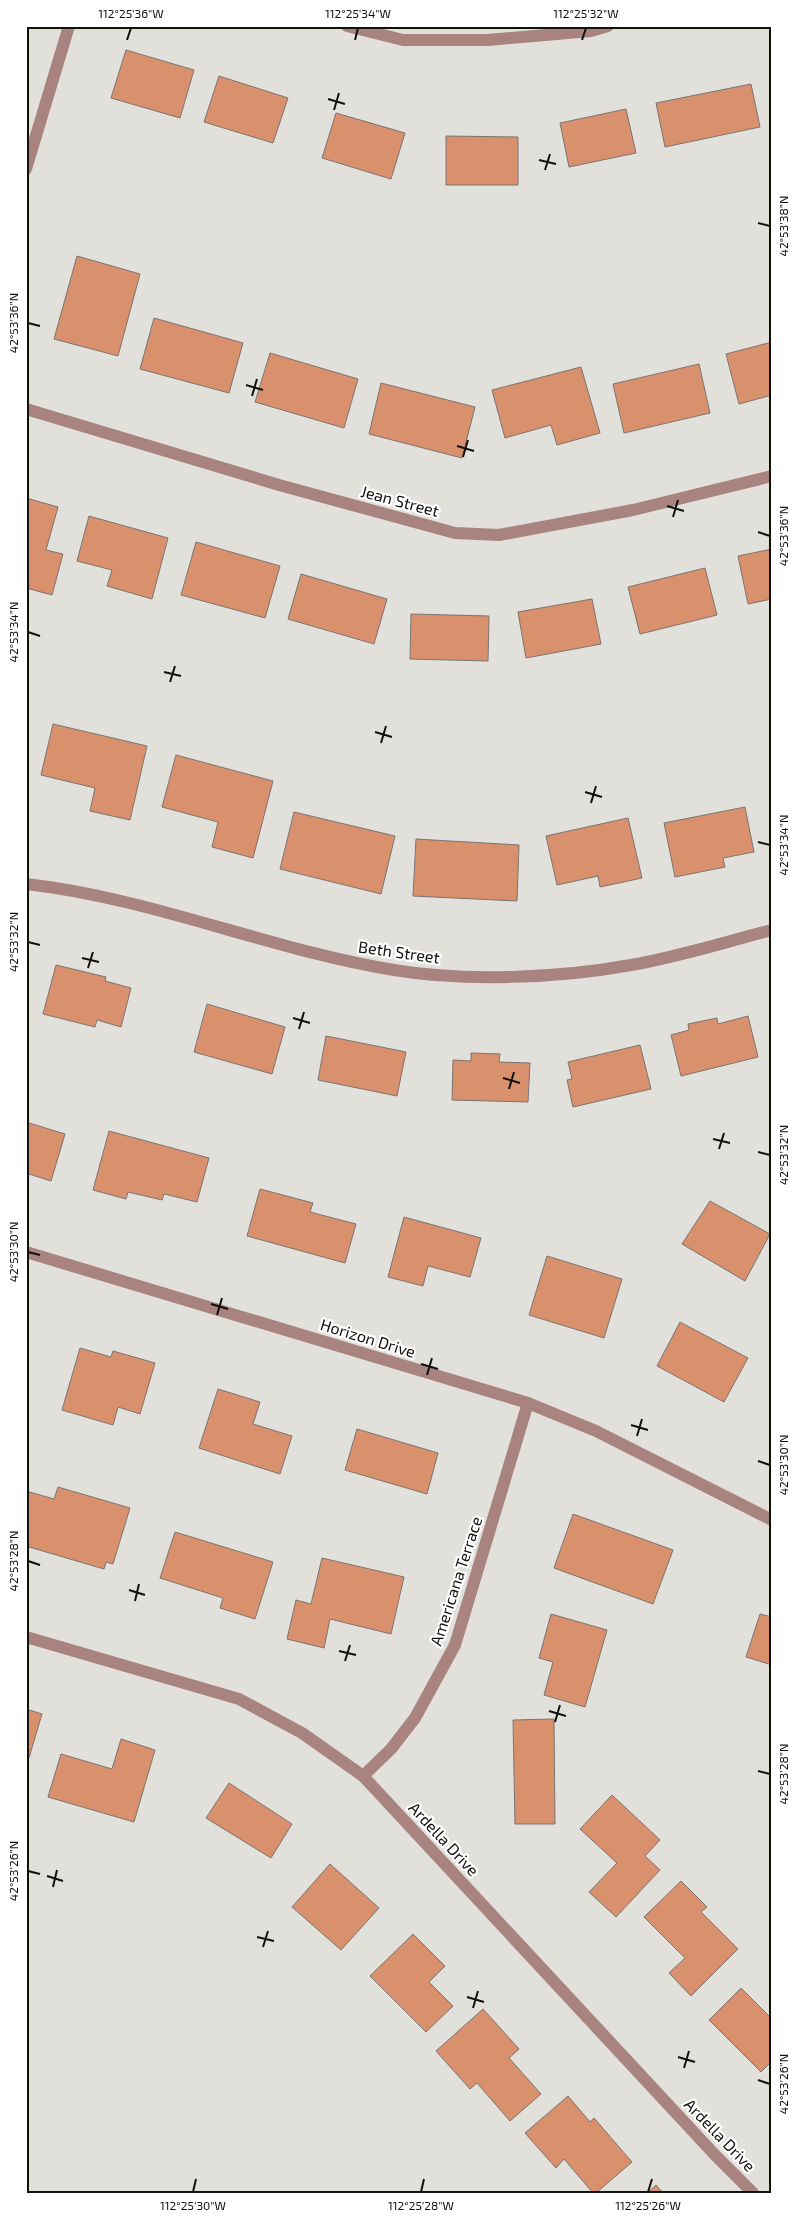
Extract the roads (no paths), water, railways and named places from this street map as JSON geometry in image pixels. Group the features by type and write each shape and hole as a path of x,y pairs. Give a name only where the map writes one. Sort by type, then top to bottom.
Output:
{"street":[{"path":"26,170 69,26"},
{"path":"347,26 403,40 469,40 591,31 608,26"},
{"name":"Jean Street","path":"26,409 279,485 455,533 499,535 633,510 772,476"},
{"name":"Beth Street","path":"26,884 102,895 133,902 318,954 396,971 474,977 553,974 631,965 772,930"},
{"name":"Horizon Drive","path":"26,1252 528,1403 596,1431 772,1520"},
{"name":"Americana Terrace","path":"363,1776 391,1749 415,1718 456,1645 528,1403"},
{"name":"Ardella Drive","path":"26,1637 239,1699 302,1732 363,1776 753,2193"}]}
